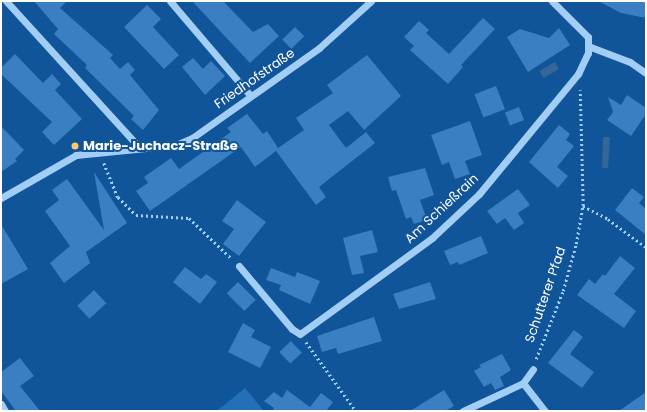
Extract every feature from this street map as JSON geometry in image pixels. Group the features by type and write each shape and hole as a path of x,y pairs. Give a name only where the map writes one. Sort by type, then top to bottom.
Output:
{"street":[{"path":"6,1 139,147"},
{"path":"170,1 250,96"},
{"name":"Friedhofstraße","path":"1,198 54,165 76,154 139,147 176,145 192,138 319,48 371,1"},
{"path":"552,1 588,37 588,46 622,58 646,73"},
{"name":"Am Schießrain","path":"300,334 432,238 479,194 578,74 588,46"},
{"path":"239,266 292,329 300,334"},
{"path":"464,411 523,383 532,369"},
{"path":"523,383 545,411"},
{"path":"1,404 5,411"}],"path":[{"name":"Schutterer Pfad","path":"532,369 563,291 576,244 583,206 578,74"},
{"path":"101,151 108,174 126,207 144,217 189,218 239,266"},
{"path":"583,206 608,218 646,247"},
{"path":"300,334 356,411"}],"shaded area":[{"path":"555,62 559,69 543,78 539,71"},
{"path":"603,137 610,137 608,168 602,168"},
{"path":"245,388 264,411 217,411"}],"building":[{"path":"34,1 67,1 60,8 113,55 110,58 120,69 128,62 135,70 130,75 159,110 143,130 131,119 134,116 85,68 87,65 54,34 58,29"},
{"path":"192,1 223,1 253,32 268,24 279,36 250,63"},
{"path":"598,1 646,1 646,18 621,13"},
{"path":"147,5 161,19 153,27 179,55 164,69 124,27"},
{"path":"483,18 495,29 461,65 463,67 448,84 410,50 414,46 404,37 419,21 429,30 426,33 449,54"},
{"path":"295,27 304,36 291,49 282,40"},
{"path":"559,28 570,45 528,72 507,37 520,29 549,38"},
{"path":"15,54 43,83 52,74 61,84 55,90 82,119 54,145 42,132 52,122 1,74 1,68"},
{"path":"367,55 401,96 364,130 348,111 329,125 346,148 366,132 375,143 319,187 326,197 316,205 276,151 255,167 241,147 150,211 136,191 148,183 144,177 171,158 179,169 231,132 227,128 247,114 263,134 267,131 278,148 304,130 296,118 333,93 327,85"},
{"path":"193,58 203,69 211,61 225,76 205,95 182,67"},
{"path":"496,86 505,109 483,118 475,94"},
{"path":"627,95 646,108 646,114 631,136 607,120 613,112 608,97 621,105"},
{"path":"519,107 524,120 510,125 505,112"},
{"path":"470,121 482,155 465,161 470,174 455,179 449,162 442,165 431,135"},
{"path":"559,125 570,134 566,140 574,146 557,167 568,176 558,188 529,162"},
{"path":"1,126 24,150 15,159 17,161 1,172"},
{"path":"425,168 434,195 420,200 427,220 414,224 411,217 406,219 396,190 392,191 388,177"},
{"path":"94,172 127,223 86,252 90,263 64,283 50,263 70,246 45,211 59,200 52,190 67,179 104,230"},
{"path":"632,188 644,197 639,203 646,209 646,235 615,210"},
{"path":"518,189 530,205 518,213 524,223 514,230 505,218 497,224 487,211"},
{"path":"237,200 266,222 239,256 223,244 234,229 222,221"},
{"path":"1,224 28,269 1,284"},
{"path":"372,230 378,252 360,256 364,273 352,275 343,238"},
{"path":"481,236 488,253 459,265 458,262 450,265 444,251"},
{"path":"620,256 635,268 614,294 636,311 624,328 577,295 589,279 595,284 603,274 605,276"},
{"path":"185,267 201,279 206,274 217,282 200,304 173,282"},
{"path":"271,268 295,277 297,272 320,281 310,304 279,290 281,285 266,280"},
{"path":"238,282 256,300 244,311 227,293"},
{"path":"430,282 436,299 399,309 393,294"},
{"path":"94,290 106,303 89,319 77,306"},
{"path":"374,317 382,341 338,354 336,348 322,352 317,336"},
{"path":"243,323 255,330 251,337 271,347 260,368 228,352"},
{"path":"574,330 583,337 570,354 594,372 582,388 548,363"},
{"path":"291,341 302,353 290,364 279,352"},
{"path":"502,354 511,370 500,377 504,386 495,390 491,383 484,387 474,371 481,367 479,365"},
{"path":"20,358 34,376 20,386 40,411 16,411 1,391 1,372"},
{"path":"287,390 310,407 321,393 333,402 326,411 272,411 274,408 264,401 274,392 282,398"},
{"path":"444,390 454,406 445,411 410,411"},
{"path":"646,392 646,411 619,411"}],"place":[{"name":"Marie-Juchacz-Straße","path":"75,146"}]}
